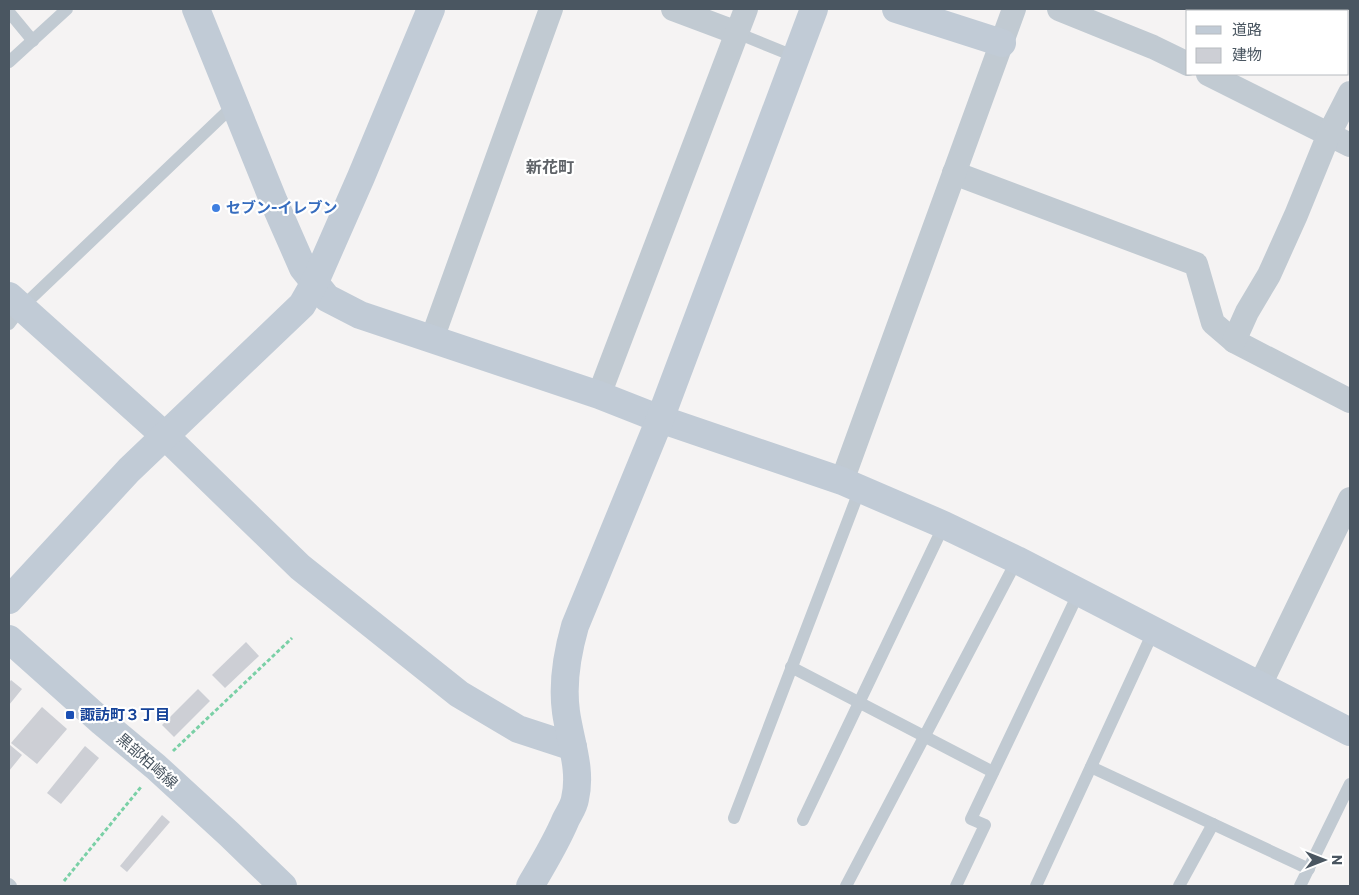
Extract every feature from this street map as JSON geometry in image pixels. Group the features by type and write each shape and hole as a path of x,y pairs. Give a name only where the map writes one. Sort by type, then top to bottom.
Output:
{"street":[{"path":"196,9 234,105 303,268 314,284 328,298 360,315 599,395 660,419 851,486 944,525 1017,560 1350,732"},
{"path":"9,600 53,550 164,435 302,305 314,284 361,177 431,9"},
{"path":"432,339 551,9"},
{"path":"673,9 737,33"},
{"path":"599,395 746,9"},
{"path":"530,886 557,840 575,800 577,767 566,711 565,687 567,654 575,626 660,419 814,9"},
{"path":"896,9 1002,43"},
{"path":"851,486 954,173 1014,9"},
{"path":"1059,9 1153,47 1186,63"},
{"path":"1210,75 1350,145"},
{"path":"1234,341 1247,312 1269,276 1330,134 1350,93"},
{"path":"954,173 1196,264 1213,323 1234,341 1350,401"},
{"path":"13,309 164,435 300,567 459,694 518,729 573,747"},
{"path":"1260,685 1350,499"},
{"name":"黒部柏崎線","path":"9,639 222,827 282,886"}],"lane":[{"path":"9,62 67,9"},
{"path":"9,12 33,41"},
{"path":"737,33 796,57"},
{"path":"13,309 234,105"},
{"path":"734,818 790,667 851,486"},
{"path":"803,820 944,525"},
{"path":"846,886 1017,560"},
{"path":"956,886 985,825 971,819 1079,592"},
{"path":"1036,886 1154,630"},
{"path":"790,667 993,772"},
{"path":"1092,767 1309,869"},
{"path":"1300,886 1350,784"},
{"path":"1180,886 1213,824"}],"building":[{"path":"246,642 259,656 225,688 212,675"},
{"path":"11,680 22,689 9,705 9,683"},
{"path":"198,689 210,701 174,737 162,725"},
{"path":"42,707 67,729 37,764 11,743"},
{"path":"10,745 22,755 9,771 9,747"},
{"path":"85,746 99,758 61,804 47,793"},
{"path":"162,815 170,822 127,872 120,866"}],"place":[{"name":"セブン-イレブン","path":"216,208"},
{"name":"諏訪町３丁目","path":"70,715"}],"district":[{"name":"新花町","path":"550,167"}]}
